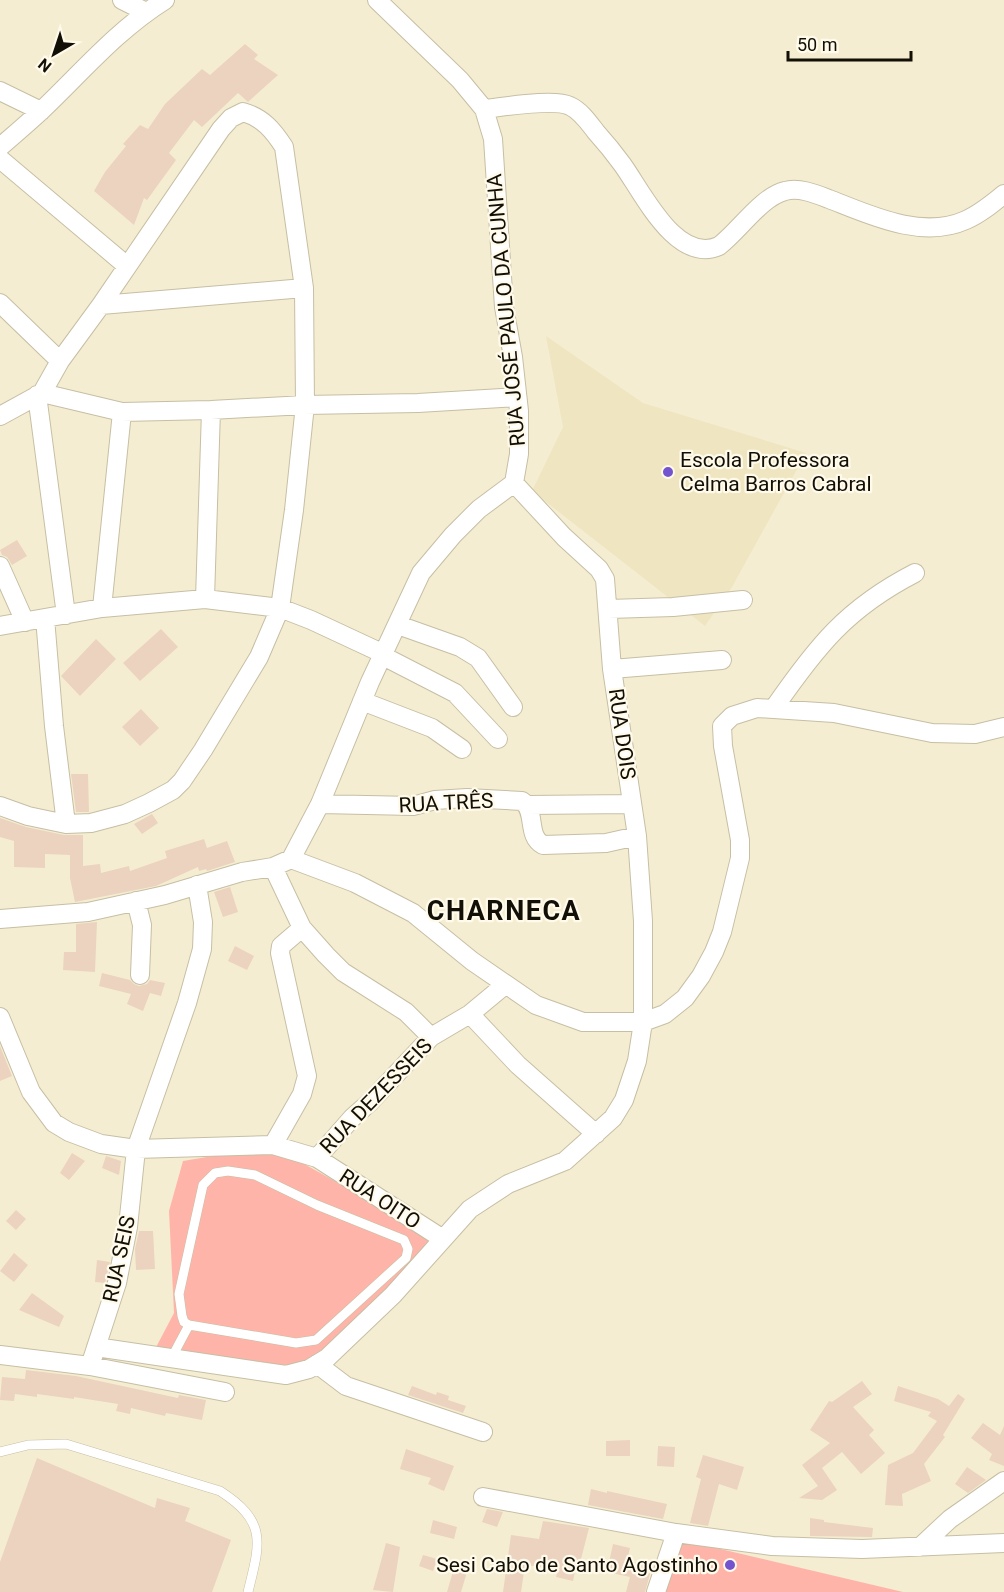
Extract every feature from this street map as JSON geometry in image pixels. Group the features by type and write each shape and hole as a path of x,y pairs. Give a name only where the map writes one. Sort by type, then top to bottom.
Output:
{"street":[{"path":"122,0 146,12"},
{"path":"0,147 41,111 116,36 165,0"},
{"name":"RUA JOSÉ PAULO DA CUNHA","path":"376,0 460,80 484,109 493,139 504,307 517,397 519,454 514,483"},
{"path":"0,91 41,111"},
{"path":"484,109 561,102 575,109 621,163 660,220 682,243 698,248 719,246 766,202 786,190 803,191 878,218 924,227 955,224 966,220 1004,194"},
{"path":"0,416 39,394 221,129 231,118 243,112 262,120 275,133 284,147 303,288 305,405 294,510 280,608 260,657 203,750 173,790 125,814 91,823 66,824 28,816 0,806"},
{"path":"0,159 127,266"},
{"path":"101,305 303,288"},
{"path":"0,303 60,361"},
{"path":"39,394 122,412 418,403 517,397"},
{"path":"39,394 66,615"},
{"path":"205,599 211,410"},
{"path":"102,608 122,412"},
{"path":"0,919 88,912 273,867 291,859 320,804 362,701 421,573 479,509 514,483"},
{"name":"RUA DOIS","path":"96,1347 286,1375 309,1369 327,1358 393,1295 470,1209 508,1184 558,1165 614,1118 624,1100 637,1061 643,1022 643,921 637,836 612,669 609,609 603,573 564,537 514,483"},
{"path":"0,566 25,622"},
{"path":"774,708 810,657 842,622 875,595 915,573"},
{"path":"0,626 102,608 205,599 280,608 384,655 455,693 498,739"},
{"path":"609,609 672,607 743,600"},
{"path":"45,618 54,726 66,824"},
{"path":"398,625 460,647 478,658 513,707"},
{"path":"612,669 722,660"},
{"path":"362,701 432,728 462,749"},
{"path":"291,859 355,883 412,913 472,962 537,1005 583,1022 643,1022 665,1014 685,998 706,968 722,932 740,858 740,840 723,746 722,726 732,716 757,708 774,708 834,713 933,733 975,734 1004,727"},
{"name":"RUA TRÊS","path":"320,804 413,806 435,800 467,798 522,801 527,805 632,804"},
{"path":"527,805 534,837 540,844 606,843 637,836"},
{"path":"273,867 302,928 343,972 406,1012 431,1037"},
{"name":"RUA SEIS","path":"90,1366 117,1283 128,1227 136,1149 187,1003 202,950 203,922 197,885"},
{"path":"136,901 142,925 140,975"},
{"path":"273,1145 302,1094 307,1076 280,953 281,946 302,928"},
{"name":"RUA DEZESSEIS","path":"0,1017 31,1092 54,1123 85,1139 136,1149 273,1145 317,1158 352,1118 431,1037 470,1014 505,985"},
{"path":"470,1014 518,1065 596,1134"},
{"name":"RUA OITO","path":"317,1158 443,1239"},
{"path":"0,1355 90,1366 225,1392"},
{"path":"317,1364 346,1386 483,1432"},
{"path":"920,1547 950,1519 1004,1481"},
{"path":"483,1497 676,1533 772,1546 862,1549 1004,1543"},
{"path":"656,1592 676,1533"}],"lane":[{"path":"228,1171 255,1174 317,1205 404,1240 407,1244 406,1258 316,1340 296,1343 189,1325 184,1322 182,1316 179,1294 203,1185 215,1173 228,1171"},
{"path":"172,1357 189,1325"},
{"path":"0,1452 28,1445 66,1444 220,1491 238,1503 253,1520 257,1530 258,1552 248,1592"}],"shaded area":[{"name":"Escola Professora Celma Barros Cabral","path":"546,336 643,403 806,453 732,587 705,626 532,491 563,427"},
{"path":"267,1147 288,1155 437,1238 397,1284 327,1346 287,1374 153,1353 174,1313 169,1211 183,1161"},
{"name":"Sesi Cabo de Santo Agostinho","path":"678,1539 903,1592 660,1592"}],"building":[{"path":"245,44 258,55 254,59 278,75 248,102 238,93 202,127 194,120 169,153 176,160 147,200 144,198 134,225 94,191 105,172 126,146 123,144 140,125 148,129 165,104 202,69 210,75"},
{"path":"17,540 27,556 12,565 0,550"},
{"path":"161,629 178,647 140,681 123,663"},
{"path":"96,639 116,659 80,696 61,676"},
{"path":"141,709 159,728 140,746 122,727"},
{"path":"71,774 88,774 89,812 76,812"},
{"path":"152,814 158,823 142,834 134,824"},
{"path":"0,818 26,827 64,835 83,835 83,866 100,864 101,873 129,866 130,871 167,858 165,851 204,839 207,848 227,841 235,862 207,871 206,869 199,871 198,867 156,886 75,902 70,878 70,855 45,854 45,868 14,867 14,841 0,837"},
{"path":"230,887 238,912 223,917 214,892"},
{"path":"97,922 95,972 63,970 64,952 76,952 76,924"},
{"path":"235,946 254,956 247,970 228,961"},
{"path":"102,973 130,980 139,986 147,984 150,980 165,983 161,996 150,993 143,1011 127,1004 131,994 99,986"},
{"path":"0,1046 12,1076 0,1081"},
{"path":"72,1153 85,1161 69,1180 60,1173"},
{"path":"106,1156 121,1161 119,1175 102,1168"},
{"path":"16,1210 26,1219 16,1230 6,1221"},
{"path":"139,1231 153,1231 155,1269 136,1270 135,1249"},
{"path":"14,1253 28,1265 14,1282 0,1271"},
{"path":"97,1260 110,1262 105,1283 95,1282"},
{"path":"32,1293 64,1316 59,1327 19,1310"},
{"path":"26,1370 76,1376 178,1398 179,1395 206,1400 202,1420 166,1413 165,1416 131,1408 130,1414 116,1411 118,1404 74,1397 74,1399 37,1394 37,1397 15,1394 14,1401 0,1400 2,1377 25,1379"},
{"path":"862,1381 872,1394 853,1407 874,1430 869,1435 885,1453 861,1474 842,1452 822,1468 837,1490 822,1500 799,1498 818,1486 802,1465 830,1443 810,1430 829,1401 832,1402"},
{"path":"412,1386 436,1395 437,1392 449,1396 448,1400 466,1406 463,1413 408,1395"},
{"path":"898,1386 938,1399 949,1406 958,1394 965,1399 943,1435 945,1437 924,1464 931,1481 902,1494 903,1506 885,1505 888,1465 913,1453 937,1421 928,1416 931,1412 894,1401"},
{"path":"983,1423 1000,1435 1004,1426 1004,1466 989,1460 992,1454 971,1438"},
{"path":"630,1440 630,1456 606,1456 606,1441"},
{"path":"658,1446 675,1447 674,1467 657,1466"},
{"path":"406,1449 454,1466 444,1491 428,1484 431,1478 400,1469"},
{"path":"703,1455 744,1467 737,1490 719,1484 708,1526 690,1523 701,1479 696,1477"},
{"path":"37,1458 155,1508 157,1498 190,1508 185,1521 231,1540 212,1592 0,1592 0,1562"},
{"path":"967,1467 986,1480 968,1493 955,1484"},
{"path":"591,1489 667,1504 663,1519 588,1505"},
{"path":"487,1509 503,1512 497,1527 482,1522"},
{"path":"810,1518 873,1528 872,1537 810,1536"},
{"path":"433,1520 457,1527 454,1539 430,1533"},
{"path":"543,1521 589,1528 580,1572 575,1571 573,1581 556,1577 558,1569 525,1565 521,1592 503,1592 511,1535 539,1539"},
{"path":"386,1543 400,1547 393,1592 373,1590"},
{"path":"613,1544 630,1548 627,1560 652,1567 645,1592 626,1592 630,1577 607,1572"},
{"path":"423,1555 437,1559 433,1571 419,1566"},
{"path":"454,1568 467,1572 461,1592 447,1592"}],"place":[{"name":"Escola Professora Celma Barros Cabral","path":"668,472"},
{"name":"Sesi Cabo de Santo Agostinho","path":"730,1565"}],"district":[{"name":"CHARNECA","path":"504,911"}]}
